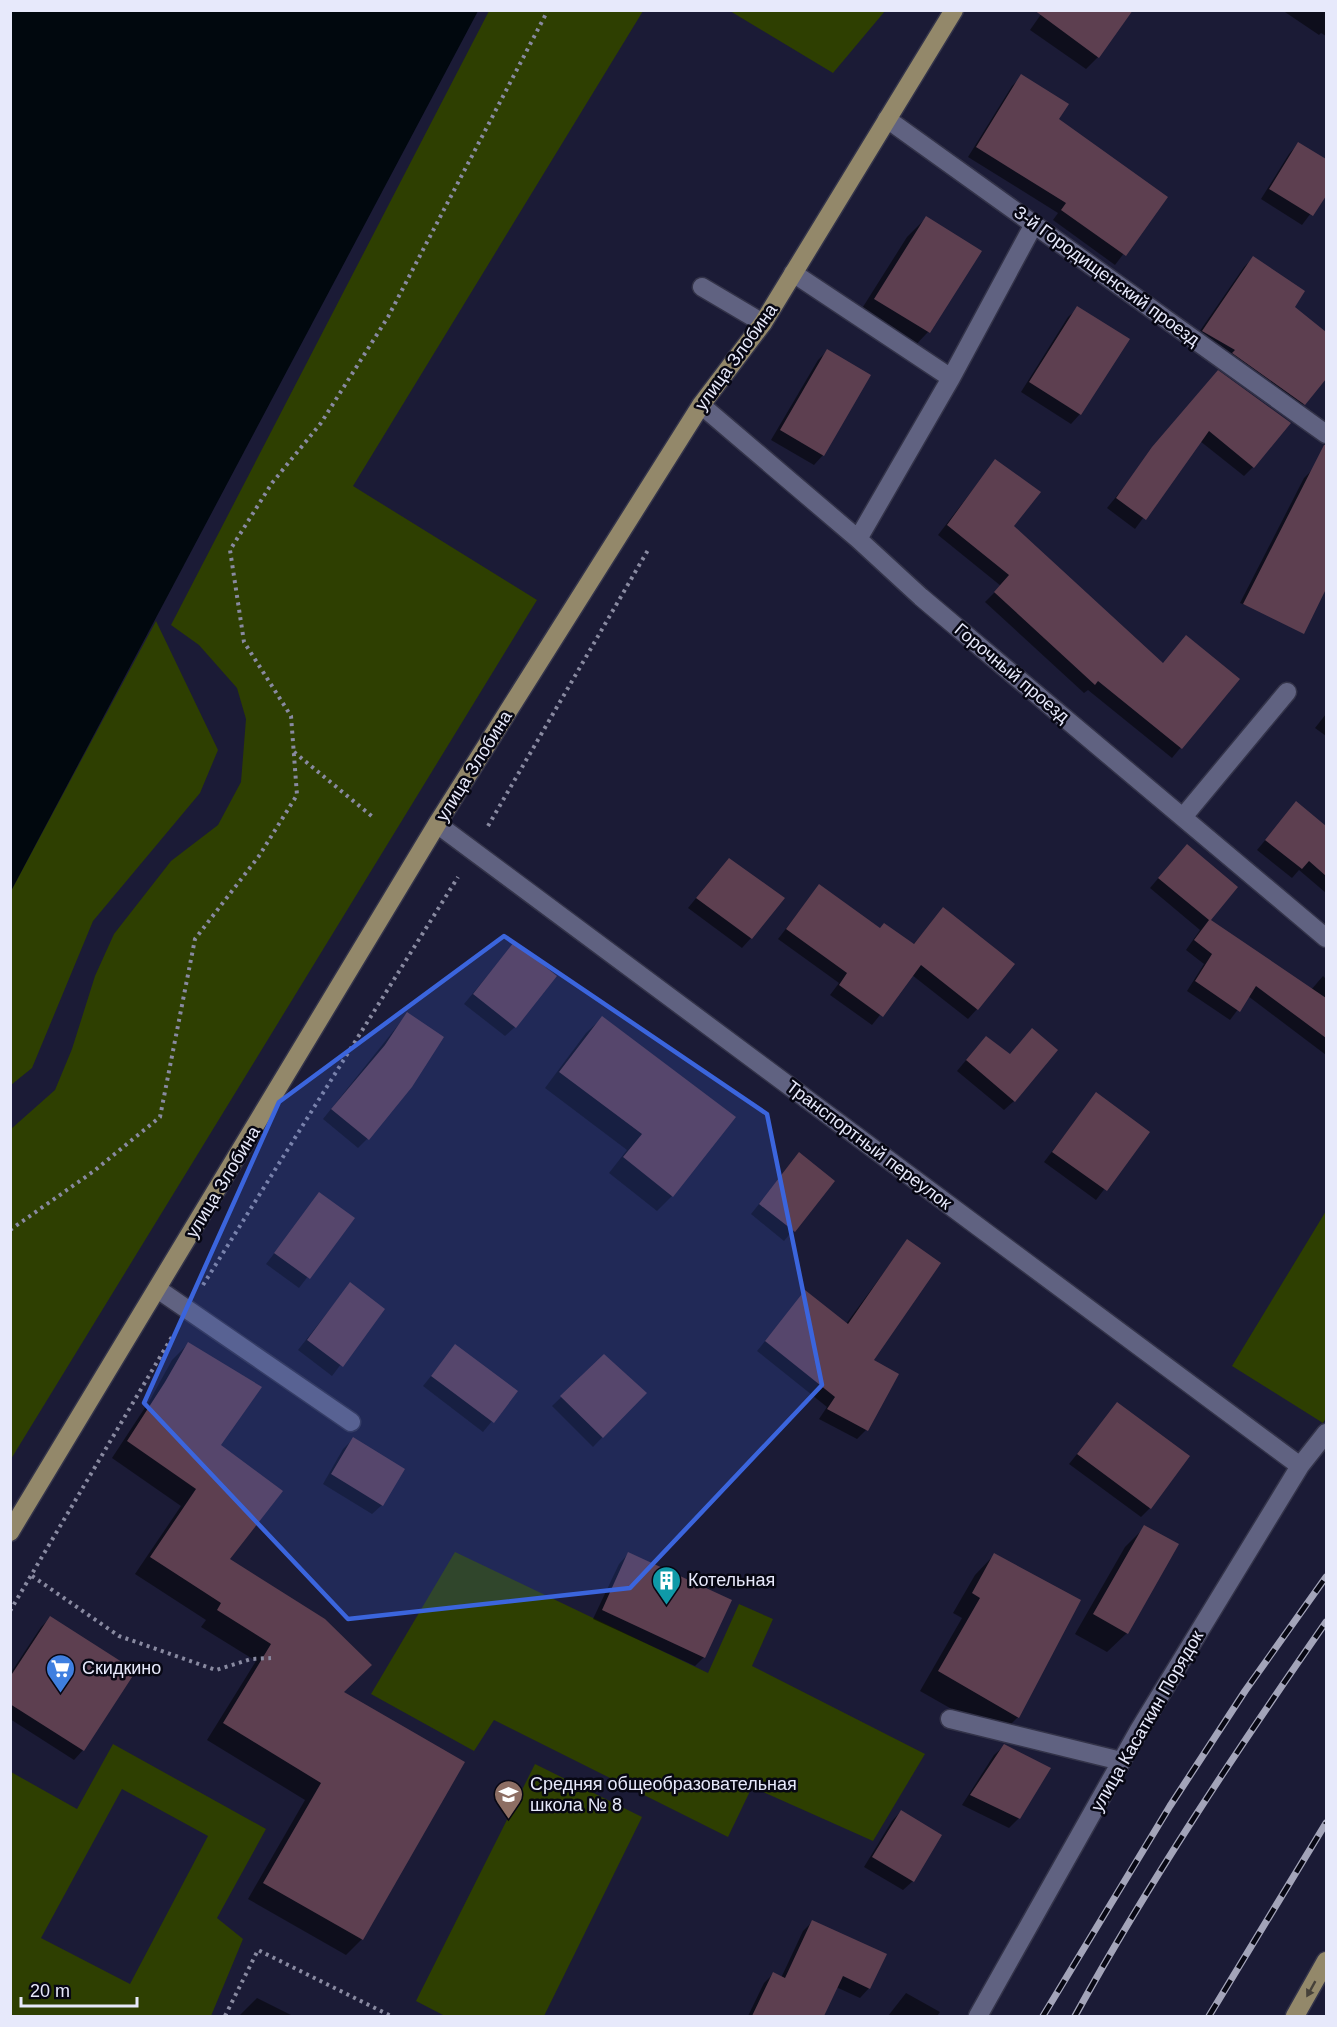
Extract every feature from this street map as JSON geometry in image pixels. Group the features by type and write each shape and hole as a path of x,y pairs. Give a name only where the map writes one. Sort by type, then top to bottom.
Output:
{"main road":[{"name":"улица Злобина","path":"10,1532 159,1290 437,824 701,405 763,324 954,10"},
{"path":"1295,2016 1326,1961"}],"street":[{"name":"3-й Городищенский проезд","path":"887,119 1326,434"},
{"path":"858,539 951,378 1034,224"},
{"path":"793,273 951,378"},
{"path":"702,287 763,324"},
{"name":"Горочный проезд","path":"701,405 858,539 921,597 1326,938"},
{"path":"1183,817 1287,692"},
{"name":"Транспортный переулок","path":"437,824 1300,1467"},
{"path":"159,1290 351,1422"},
{"name":"улица Касаткин Порядок","path":"978,2016 1121,1761 1300,1467 1326,1433"},
{"path":"950,1719 1121,1761"}],"path":[{"path":"10,1230 94,1171 160,1117 195,939 259,856 297,795 291,716 244,642 230,550 272,483 321,423 388,317 548,10"},
{"path":"294,752 374,818"},
{"path":"10,1611 188,1310 474,851"},
{"path":"32,1576 119,1636 216,1670 251,1659 271,1658"},
{"path":"225,2016 258,1950 390,2016"}],"highlighted area":[{"path":"504,936 767,1114 822,1385 630,1588 348,1619 144,1403 279,1102"}],"green space":[{"path":"489,11 643,11 353,486 537,600 11,1459 11,1129 55,1090 72,1049 95,976 114,934 171,861 218,825 241,782 246,719 237,688 199,645 171,625"},
{"path":"730,11 885,11 833,73"},
{"path":"156,621 218,750 200,793 93,921 32,1068 11,1085 11,891"},
{"path":"1326,1211 1326,1418 1323,1423 1232,1366"},
{"path":"455,1552 708,1673 739,1604 773,1619 752,1666 925,1754 873,1841 752,1787 728,1837 494,1720 474,1751 371,1694"},
{"path":"113,1744 266,1829 217,1918 243,1939 211,2016 11,2016 11,1772 77,1809","holes":["122,1789 208,1836 130,1984 41,1938"]},
{"path":"535,1764 642,1817 544,2016 445,2016 416,2001"}],"shaded area":[{"path":"10,11 478,11 11,891"}],"building":[{"path":"1034,10 1133,10 1099,58"},
{"path":"1021,74 1069,104 1059,119 1168,197 1126,256 1061,210 1066,203 976,147"},
{"path":"1298,142 1326,159 1326,196 1313,216 1269,189"},
{"path":"926,216 982,251 930,333 874,299"},
{"path":"1253,256 1305,291 1295,307 1326,332 1326,379 1305,405 1232,353 1235,350 1202,331"},
{"path":"1077,306 1130,339 1081,415 1029,382"},
{"path":"827,349 871,375 824,456 780,430"},
{"path":"1218,370 1291,423 1254,468 1209,431 1146,520 1116,498 1152,447"},
{"path":"1326,445 1326,589 1304,634 1243,604"},
{"path":"995,459 1041,492 1014,526 1163,663 1186,635 1240,679 1182,749 1098,681 1095,685 994,592 1009,575 947,525"},
{"path":"1296,801 1326,826 1326,876 1309,861 1302,869 1265,840"},
{"path":"1187,844 1238,887 1211,920 1326,998 1326,1038 1256,986 1240,1012 1195,981 1212,954 1194,940 1209,920 1158,878"},
{"path":"729,858 785,898 752,939 696,898"},
{"path":"819,884 880,928 884,923 914,944 943,907 1015,964 978,1010 921,965 883,1017 839,985 847,973 786,929"},
{"path":"514,942 557,976 516,1028 473,994"},
{"path":"407,1012 444,1037 412,1087 369,1140 331,1109 385,1045"},
{"path":"602,1016 736,1117 673,1197 623,1157 642,1134 559,1072"},
{"path":"1032,1028 1058,1050 1015,1102 966,1060 986,1036 1010,1054"},
{"path":"1096,1092 1150,1132 1107,1191 1052,1152"},
{"path":"799,1152 835,1181 795,1232 759,1204"},
{"path":"319,1192 355,1218 310,1279 274,1253"},
{"path":"907,1239 941,1263 874,1360 899,1374 868,1431 827,1409 835,1397 765,1341 805,1290 848,1324"},
{"path":"350,1282 385,1309 343,1367 307,1340"},
{"path":"188,1342 262,1387 221,1445 283,1491 230,1559 325,1619 372,1665 344,1692 465,1762 363,1940 263,1883 321,1783 223,1723 271,1644 217,1610 221,1603 150,1557 196,1489 127,1441"},
{"path":"455,1344 518,1391 494,1423 431,1376"},
{"path":"604,1354 647,1393 603,1438 560,1396"},
{"path":"1117,1402 1190,1456 1151,1509 1077,1454"},
{"path":"353,1437 405,1469 383,1506 331,1474"},
{"path":"1144,1525 1179,1544 1128,1634 1093,1614"},
{"name":"Котельная","path":"628,1552 732,1600 705,1658 602,1610"},
{"path":"994,1553 1081,1600 1019,1718 938,1671 980,1598 972,1593"},
{"path":"50,1616 136,1671 84,1751 10,1704 10,1677"},
{"path":"1004,1744 1051,1768 1020,1819 970,1795"},
{"path":"901,1810 942,1835 914,1882 872,1857"},
{"path":"812,1920 887,1954 870,1989 843,1976 824,2016 752,2016 773,1972 785,1978"}],"railway":[{"path":"1043,2016 1170,1806 1245,1691 1326,1577"},
{"path":"1075,2016 1133,1915 1195,1816 1326,1622"},
{"path":"1209,2016 1326,1823"}],"place":[{"name":"Котельная","path":"667,1606"},
{"name":"Скидкино","path":"61,1694"},
{"name":"Средняя общеобразовательная школа № 8","path":"509,1820"}]}
